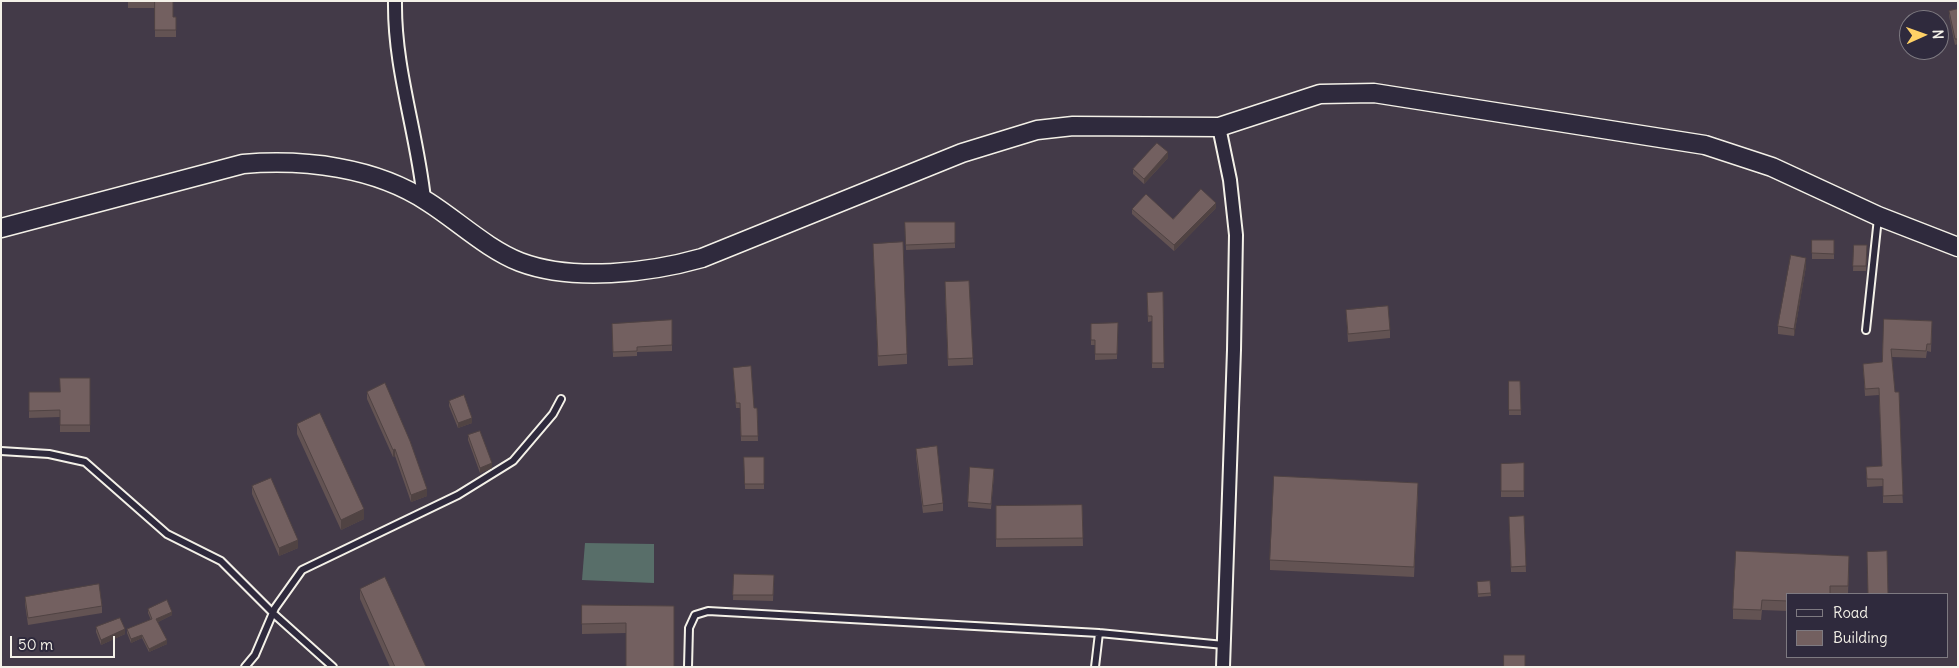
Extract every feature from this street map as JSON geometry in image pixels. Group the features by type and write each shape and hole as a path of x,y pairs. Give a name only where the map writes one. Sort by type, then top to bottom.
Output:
{"main road":[{"path":"1,228 243,164 277,162 334,168 383,179 424,199 488,244 520,262 560,271 622,272 675,266 702,258 962,153 1037,130 1073,126 1219,127 1320,94 1374,93 1705,145 1772,167 1878,216 1958,247"}],"street":[{"path":"395,1 395,27 399,69 415,135 424,199"},
{"path":"1219,127 1230,180 1236,235 1223,667"}],"lane":[{"path":"1866,330 1878,216"},
{"path":"244,667 255,655 273,612 302,570 458,495 513,461 552,414 561,399"},
{"path":"1,451 49,454 85,462 167,534 221,561 333,667"},
{"path":"688,667 689,628 695,615 708,611 1099,633 1224,645"},
{"path":"1095,667 1099,633"}],"green space":[{"path":"585,543 654,544 654,583 582,580"}],"building":[{"path":"155,1 173,1 173,17 176,17 176,30 155,30"},
{"path":"1958,9 1958,39 1955,39 1949,11"},
{"path":"1157,143 1168,152 1144,179 1133,169"},
{"path":"1201,189 1216,203 1174,245 1132,209 1146,194 1173,219"},
{"path":"905,222 955,222 955,243 906,245"},
{"path":"1812,240 1834,240 1834,254 1812,253"},
{"path":"903,242 907,354 878,356 873,244"},
{"path":"1854,245 1867,245 1866,266 1853,266"},
{"path":"1791,255 1806,258 1794,329 1778,326"},
{"path":"969,281 973,358 948,359 945,282"},
{"path":"1163,292 1164,363 1152,363 1152,316 1148,316 1147,293"},
{"path":"1388,306 1390,330 1348,334 1346,310"},
{"path":"1884,319 1932,321 1931,344 1927,344 1926,351 1891,349 1895,392 1899,392 1903,495 1883,496 1883,479 1867,479 1866,467 1882,466 1879,388 1865,389 1863,364 1882,362"},
{"path":"672,320 672,345 637,347 637,351 613,352 612,324"},
{"path":"1118,323 1117,354 1095,354 1095,340 1091,340 1091,324"},
{"path":"751,366 754,408 757,408 758,436 741,436 740,403 736,403 733,368"},
{"path":"60,378 90,378 90,425 60,425 60,410 29,411 29,392 60,392"},
{"path":"1509,381 1520,381 1521,410 1509,410"},
{"path":"385,383 410,441 427,489 411,495 395,449 393,450 367,392"},
{"path":"464,395 472,418 458,423 449,401"},
{"path":"320,413 364,509 341,520 297,424"},
{"path":"480,431 492,463 480,468 468,435"},
{"path":"937,446 943,503 923,506 916,449"},
{"path":"744,457 764,457 764,484 745,484"},
{"path":"1524,463 1524,491 1501,491 1501,464"},
{"path":"970,467 994,469 991,504 968,502"},
{"path":"1274,476 1418,483 1414,567 1270,560"},
{"path":"271,478 298,540 279,548 252,486"},
{"path":"1082,505 1083,538 996,539 996,506"},
{"path":"1524,516 1526,566 1511,567 1509,517"},
{"path":"1736,551 1849,556 1848,586 1830,586 1830,593 1786,593 1786,601 1762,600 1761,610 1733,609"},
{"path":"1887,551 1888,593 1868,593 1867,552"},
{"path":"734,574 774,575 773,595 733,595"},
{"path":"385,577 426,667 395,667 360,589"},
{"path":"1490,581 1491,593 1478,594 1477,582"},
{"path":"99,584 102,606 28,618 25,597"},
{"path":"167,600 172,612 156,619 167,640 149,649 142,635 131,639 127,629 152,619 148,609"},
{"path":"582,605 674,606 674,667 626,667 626,623 582,624"},
{"path":"120,618 125,629 101,640 96,627"},
{"path":"1504,655 1525,655 1525,667 1504,667"}]}
